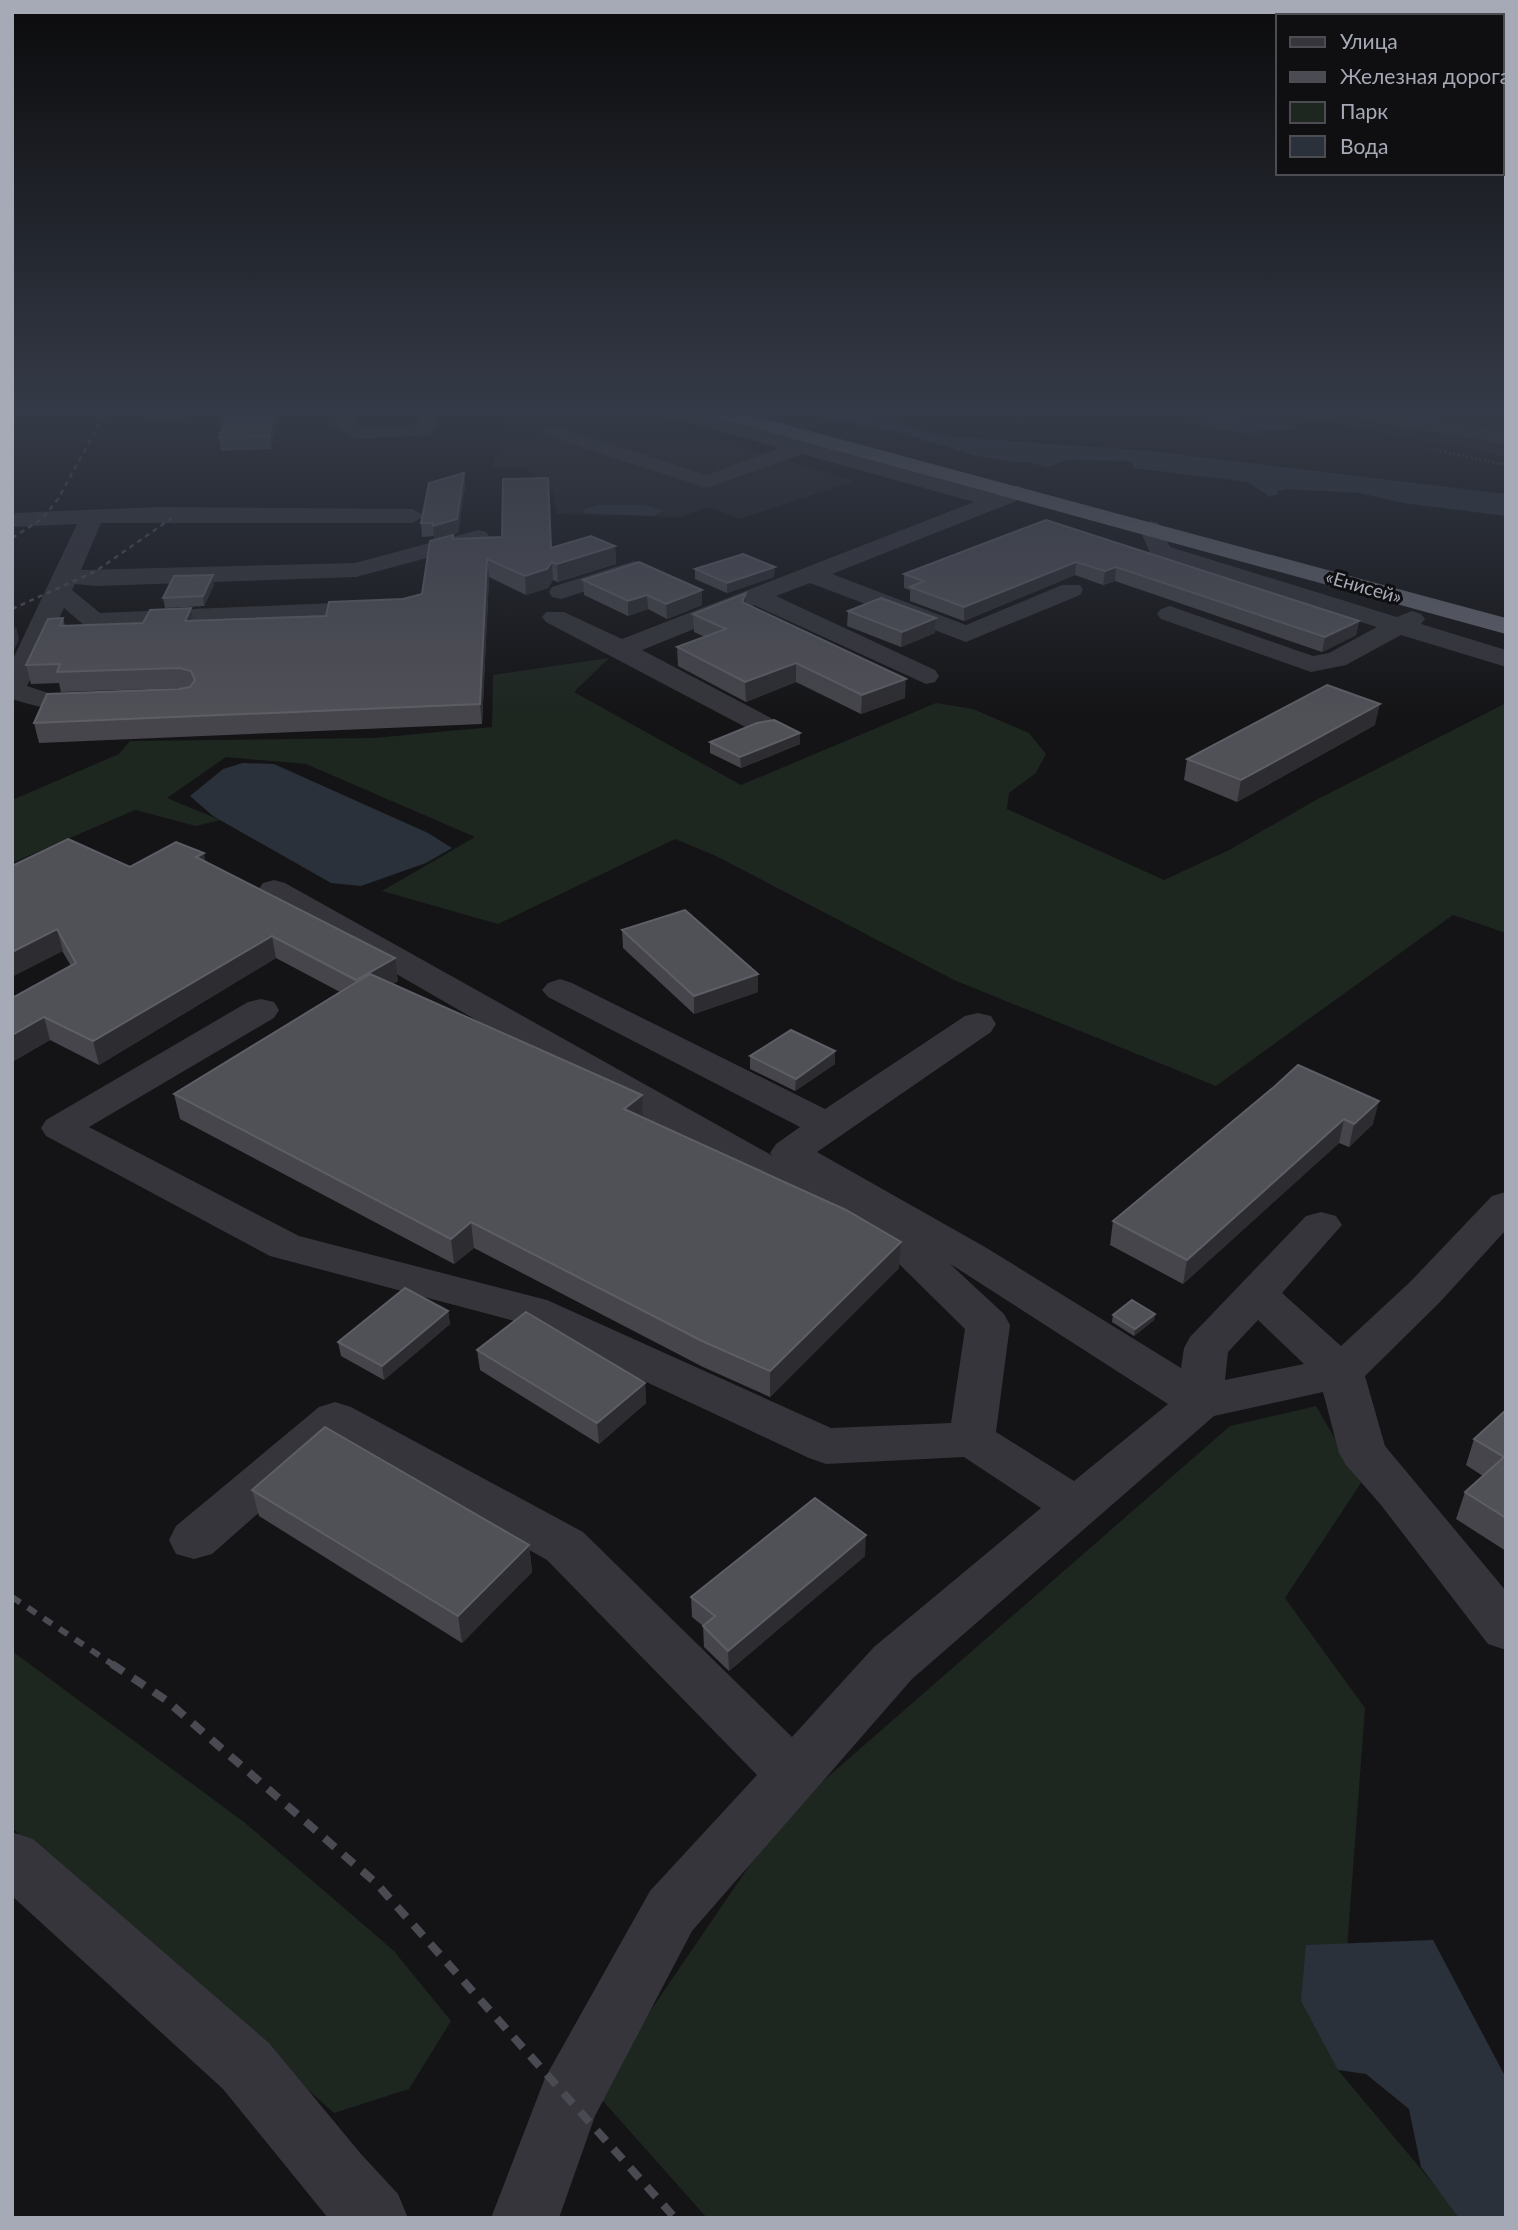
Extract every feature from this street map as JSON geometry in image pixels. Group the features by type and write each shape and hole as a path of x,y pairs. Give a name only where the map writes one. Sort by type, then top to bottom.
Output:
{"highway":[{"name":"«Енисей»","path":"1070,510 1150,528 1506,626"},
{"name":"«Енисей»","path":"1133,510 1506,608"}],"lane":[{"path":"621,649 972,510"},
{"path":"12,520 159,514 413,516"},
{"path":"92,517 12,690 52,703 118,700"},
{"path":"1150,528 1160,552 1506,659"},
{"path":"62,584 96,579 356,570 478,537"},
{"path":"561,592 641,566 652,571"},
{"path":"812,575 966,634 1071,590"},
{"path":"62,584 94,621 405,608"},
{"path":"698,591 732,606"},
{"path":"757,597 926,676"},
{"path":"1170,614 1311,664 1336,659 1435,606"},
{"path":"555,618 621,649 761,724"},
{"path":"274,890 914,1254 988,1325 972,1439"},
{"path":"560,990 827,1125"},
{"path":"261,1010 60,1128 285,1246 532,1311 826,1446 972,1439 1078,1508"},
{"path":"978,1024 827,1125 790,1153 970,1257 1200,1402"},
{"path":"525,2218 568,2101 671,1911 893,1663 1200,1402 1341,1372 1425,1292 1506,1205"},
{"path":"1200,1402 1206,1348 1321,1225"},
{"path":"1257,1294 1341,1372 1363,1454 1398,1492 1506,1629"},
{"path":"194,1540 335,1419 565,1546 793,1774"},
{"path":"12,1858 246,2066 373,2218"}],"shaded area":[{"path":"556,510 700,510 680,517 557,514"},
{"path":"717,510 766,510 739,519"}],"green space":[{"path":"609,658 574,692 741,785 936,703 973,709 1029,733 1046,754 1036,773 1009,793 1007,809 1164,880 1229,850 1316,800 1506,703 1506,933 1453,915 1216,1086 954,980 716,856 675,839 498,924 382,891 475,837 306,764 226,757 167,798 220,820 196,826 135,810 12,863 12,800 119,754 130,741 374,738 492,727 493,675"},
{"path":"1316,1406 1361,1483 1285,1598 1365,1708 1338,2070 1462,2218 707,2218 595,2092 784,1815 1230,1426"},
{"path":"12,1651 244,1822 394,1951 451,2021 409,2089 334,2113 12,1828"}],"water":[{"path":"584,510 663,510 654,516 585,513"},
{"path":"1459,510 1506,510 1506,516"},
{"path":"243,763 274,764 428,833 452,848 426,863 361,886 331,883 213,816 190,796 223,769"},
{"path":"1433,1940 1506,2078 1506,2218 1459,2218 1421,2167 1409,2109 1366,2074 1338,2070 1301,2001 1306,1945"}],"building":[{"path":"424,510 458,510 457,519 433,526 433,523 421,523"},
{"path":"502,510 549,510 551,548 591,536 615,546 557,564 552,562 547,569 525,576 487,559 480,704 34,723 47,694 179,689 190,687 195,680 191,671 180,668 57,672 60,664 26,665 48,619 63,618 60,626 143,623 150,610 191,608 185,621 326,616 329,602 403,599 422,594 430,541 453,535 453,539 502,537"},
{"path":"1046,520 1359,621 1325,637 1116,567 1105,571 1076,562 964,607 910,587 924,581 904,574"},
{"path":"743,554 775,567 727,583 695,569"},
{"path":"639,562 702,590 666,604 647,595 628,601 583,580"},
{"path":"213,575 203,596 163,598 174,576"},
{"path":"746,593 742,602 906,679 862,695 796,663 745,682 677,647 726,629 693,614"},
{"path":"881,598 936,618 902,632 848,611"},
{"path":"1327,685 1380,704 1241,780 1187,759"},
{"path":"774,720 800,733 740,757 710,742 757,723"},
{"path":"68,839 130,867 176,842 204,853 196,857 395,958 356,980 272,936 93,1041 44,1017 12,1035 12,998 76,963 57,929 12,952 12,866"},
{"path":"685,910 758,974 694,996 622,930"},
{"path":"370,974 642,1095 624,1109 846,1210 901,1242 770,1371 702,1341 471,1222 451,1239 174,1094"},
{"path":"791,1030 835,1051 796,1079 750,1056"},
{"path":"1298,1065 1379,1101 1354,1124 1344,1119 1187,1260 1113,1221 1274,1087"},
{"path":"405,1288 448,1311 382,1366 338,1342"},
{"path":"1132,1300 1155,1314 1135,1329 1113,1315"},
{"path":"526,1312 645,1383 597,1423 477,1350"},
{"path":"1506,1410 1506,1518 1465,1492 1504,1457 1474,1439"},
{"path":"325,1427 529,1545 458,1616 252,1490"},
{"path":"815,1498 866,1535 728,1651 703,1626 715,1616 691,1597"}],"railway":[{"path":"12,538 42,519 49,510"},
{"path":"12,609 96,571 172,518"},
{"path":"12,1597 115,1666"},
{"path":"115,1666 166,1700 376,1883 675,2218"}]}
